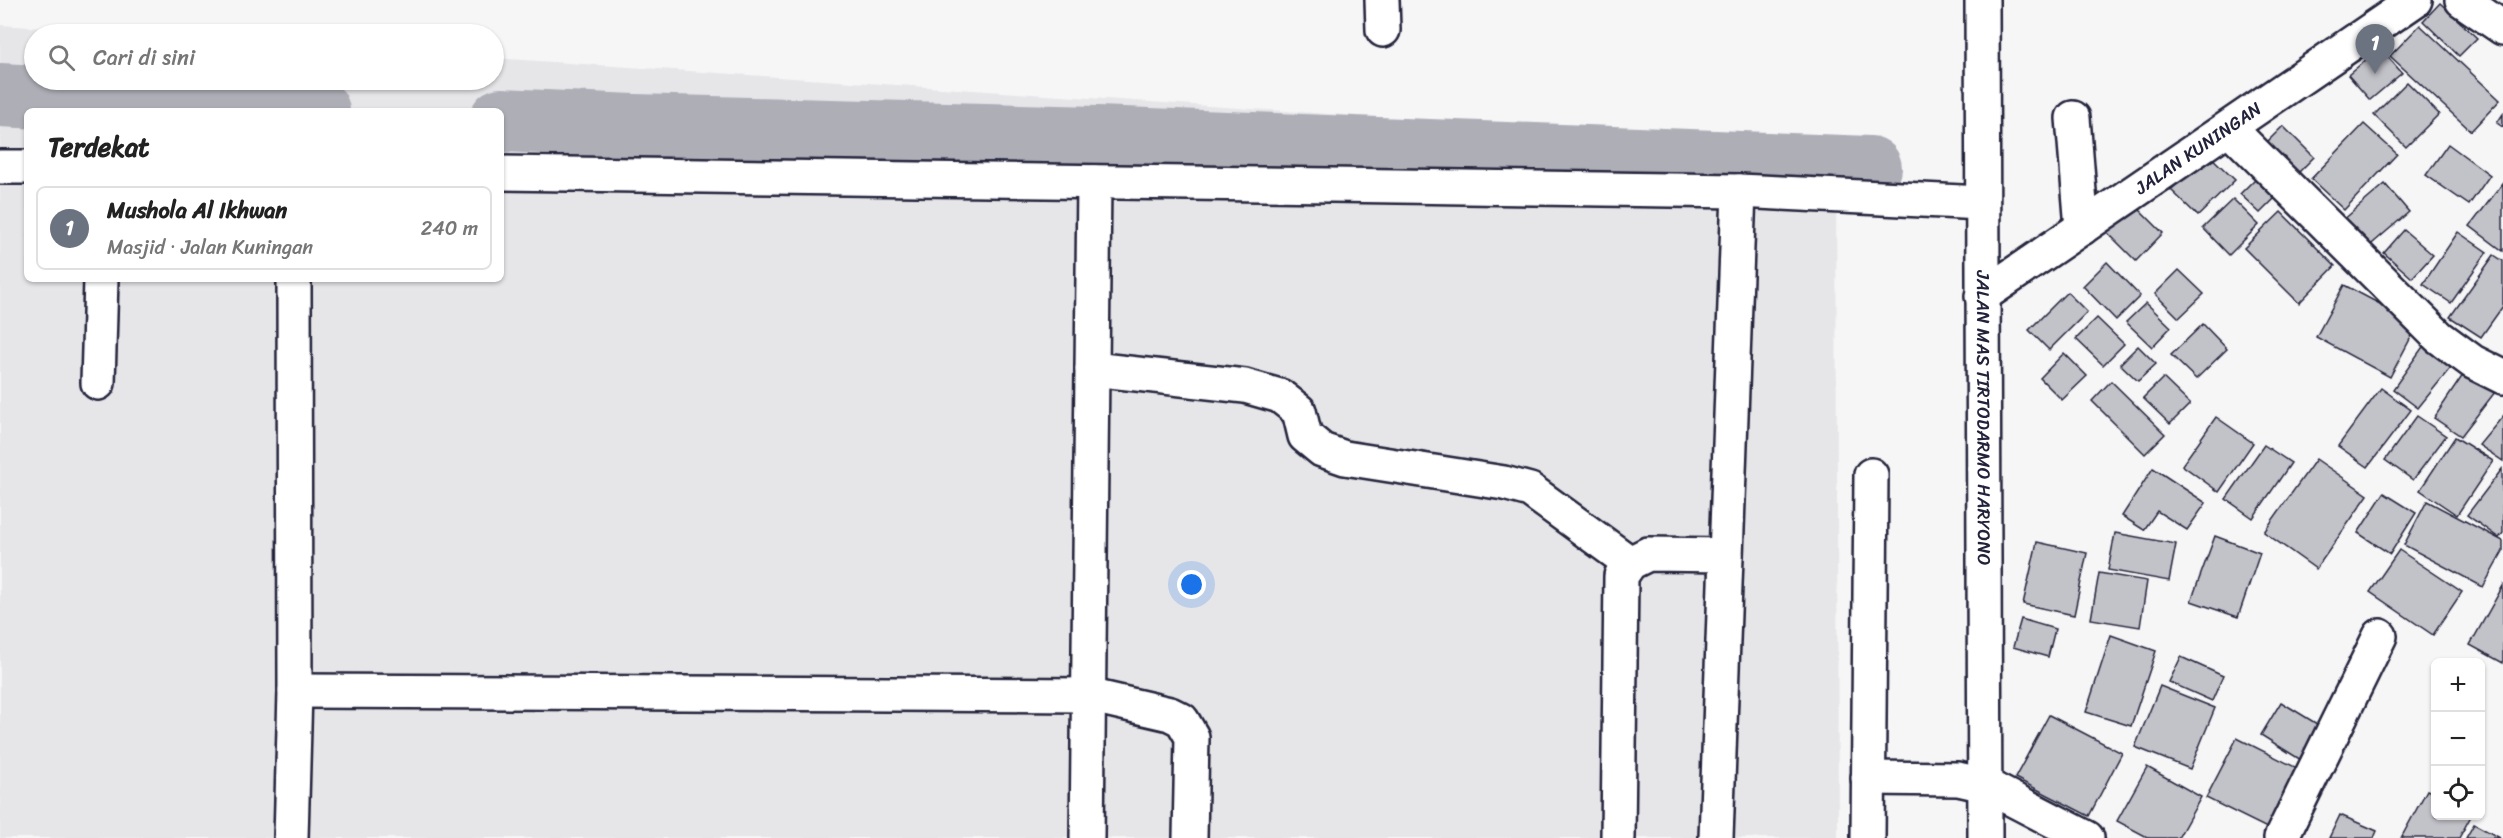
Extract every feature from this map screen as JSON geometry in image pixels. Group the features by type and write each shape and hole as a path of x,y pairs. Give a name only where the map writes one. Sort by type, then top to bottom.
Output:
{"street":[{"name":"JALAN MAS TIRTODARMO HARYONO","path":"1982,0 1986,838"},
{"name":"JALAN KUNINGAN","path":"1982,296 2415,0"},
{"path":"2462,0 2503,28"},
{"path":"2073,118 2082,228"},
{"path":"2229,128 2439,337 2473,362 2503,377"},
{"path":"0,166 24,167"},
{"path":"504,173 1739,191 1982,203"},
{"path":"1087,838 1094,183"},
{"path":"1716,838 1739,191"},
{"path":"98,383 100,282"},
{"path":"291,838 295,691 294,282"},
{"path":"1092,369 1245,386 1280,396 1299,411 1305,436 1322,450 1345,458 1504,483 1530,490 1630,563"},
{"path":"1868,838 1871,475"},
{"path":"1617,838 1622,576 1630,563 1648,554 1726,555"},
{"path":"2281,838 2380,636"},
{"path":"295,691 1088,695 1170,714 1182,720 1192,737 1190,838"},
{"path":"1868,778 1958,779 1985,785 2086,838"}],"shaded area":[{"path":"0,25 24,27 24,90 504,90 504,59 1836,148 1838,838 0,838"}],"building":[{"path":"2440,3 2477,38 2459,56 2423,21"},
{"path":"2420,25 2500,100 2471,131 2390,56"},
{"path":"2380,48 2402,73 2370,100 2348,75"},
{"path":"2407,82 2439,114 2406,147 2374,115"},
{"path":"2503,114 2503,127 2497,123"},
{"path":"2364,124 2397,154 2344,210 2311,179"},
{"path":"2283,126 2314,157 2288,183 2257,152"},
{"path":"2448,144 2490,175 2469,205 2426,175"},
{"path":"2207,153 2235,180 2198,216 2171,190"},
{"path":"2257,177 2277,196 2260,213 2240,194"},
{"path":"2503,183 2503,251 2470,226"},
{"path":"2385,184 2409,212 2366,249 2342,221"},
{"path":"2233,199 2259,225 2229,255 2203,228"},
{"path":"2134,204 2163,233 2136,261 2106,231"},
{"path":"2281,212 2335,266 2299,303 2244,248"},
{"path":"2404,230 2433,255 2412,278 2384,253"},
{"path":"2458,232 2487,252 2451,303 2423,284"},
{"path":"2494,255 2503,261 2503,306 2481,337 2450,317"},
{"path":"2107,262 2140,296 2116,320 2083,286"},
{"path":"2179,270 2204,294 2179,318 2155,294"},
{"path":"2344,285 2418,324 2390,377 2316,337"},
{"path":"2067,292 2087,312 2049,350 2029,330"},
{"path":"2146,303 2171,327 2152,347 2126,322"},
{"path":"2097,318 2124,344 2103,365 2076,339"},
{"path":"2203,324 2227,349 2196,379 2171,355"},
{"path":"2427,341 2456,361 2418,408 2393,389"},
{"path":"2138,346 2156,364 2138,381 2120,364"},
{"path":"2064,353 2087,376 2062,400 2040,378"},
{"path":"2469,366 2499,387 2461,436 2434,418"},
{"path":"2163,378 2190,404 2170,424 2143,398"},
{"path":"2111,381 2165,434 2145,454 2092,401"},
{"path":"2381,388 2411,410 2368,467 2338,446"},
{"path":"2417,416 2446,436 2413,480 2385,460"},
{"path":"2503,416 2503,461 2479,445"},
{"path":"2216,417 2253,443 2219,492 2182,465"},
{"path":"2455,437 2493,461 2457,515 2420,490"},
{"path":"2264,445 2291,463 2253,518 2226,499"},
{"path":"2316,459 2368,495 2316,569 2264,532"},
{"path":"2153,468 2206,503 2187,530 2157,511 2144,530 2122,516"},
{"path":"2502,469 2503,533 2499,538 2467,515"},
{"path":"2384,493 2416,513 2390,554 2358,533"},
{"path":"2427,501 2503,541 2503,551 2483,587 2404,545"},
{"path":"2115,533 2176,544 2169,581 2108,570"},
{"path":"2215,536 2260,553 2238,617 2191,601"},
{"path":"2037,542 2087,553 2074,615 2023,604"},
{"path":"2399,550 2462,592 2433,635 2370,592"},
{"path":"2099,573 2147,581 2140,627 2091,619"},
{"path":"2503,586 2503,663 2470,645"},
{"path":"2021,619 2055,629 2048,657 2013,647"},
{"path":"2111,635 2156,651 2131,726 2086,712"},
{"path":"2181,657 2223,676 2212,701 2169,682"},
{"path":"2160,686 2215,708 2190,769 2135,747"},
{"path":"2281,702 2322,727 2301,760 2261,735"},
{"path":"2049,715 2122,753 2089,816 2015,778"},
{"path":"2237,738 2305,772 2275,832 2206,798"},
{"path":"2147,767 2201,797 2178,838 2149,838 2117,821"},
{"path":"2427,790 2431,792 2431,820 2469,820 2459,838 2401,838"},
{"path":"2340,815 2377,831 2374,838 2329,838"},
{"path":"2474,824 2500,838 2466,838"}],"waterway":[{"path":"0,95 258,108"},
{"path":"504,120 634,126 1098,138 1870,168"}],"place":[{"name":"Mushola Al Ikhwan","path":"2375,74"}]}
